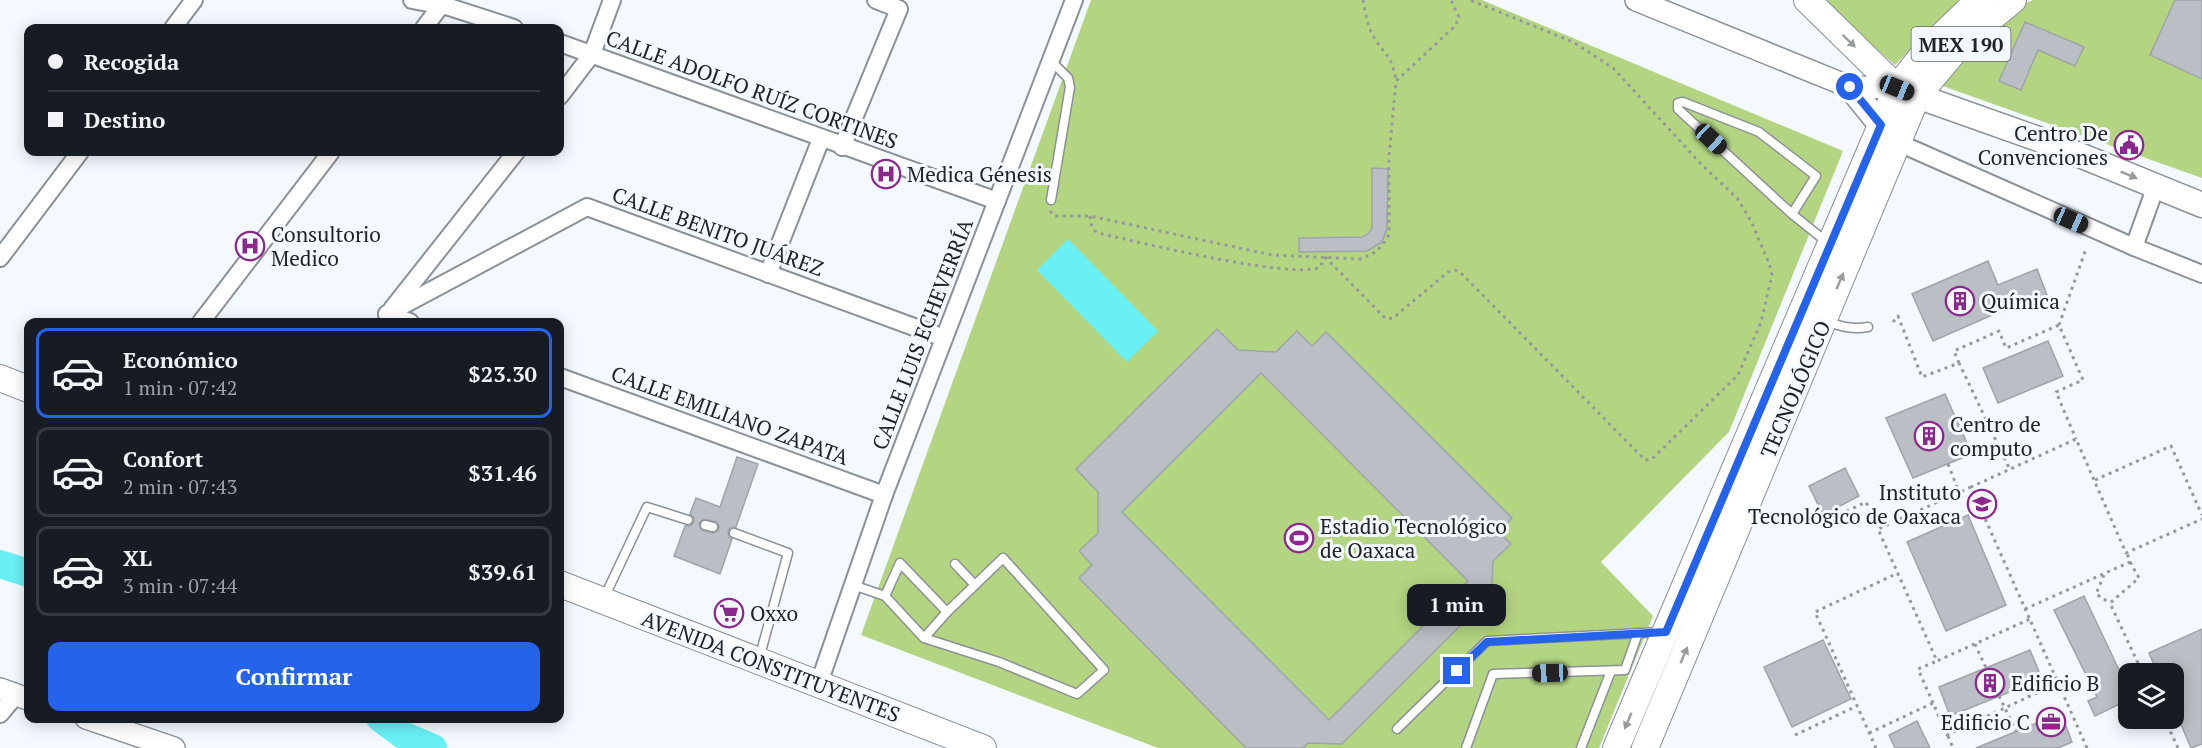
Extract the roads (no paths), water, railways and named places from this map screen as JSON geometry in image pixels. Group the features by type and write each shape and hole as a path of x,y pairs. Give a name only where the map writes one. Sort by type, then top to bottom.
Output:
{"main road":[{"path":"1807,0 1907,92 2055,145 2202,205"},
{"name":"MEX 190","path":"1907,92 1926,51 1979,0"},
{"name":"MEX 190","path":"1907,92 2013,0"},
{"path":"1850,87 1890,134"},
{"name":"TECNOLÓGICO","path":"1616,748 1666,632 1786,379 1824,320 1907,92"},
{"name":"TECNOLÓGICO","path":"1646,748 1786,379 1831,245 1890,134"},
{"path":"0,378 24,387"},
{"name":"AVENIDA CONSTITUYENTES","path":"564,585 818,686 983,748"},
{"path":"1642,689 1666,699"}],"street":[{"path":"176,24 195,0"},
{"path":"412,0 443,3 503,24"},
{"path":"564,91 592,54 612,0"},
{"path":"843,147 901,4 876,0"},
{"name":"CALLE LUIS ECHEVERRÍA","path":"818,686 884,495 1074,0"},
{"path":"1636,0 1850,87 1907,92"},
{"path":"427,24 443,3"},
{"name":"CALLE ADOLFO RUÍZ CORTINES","path":"564,44 997,201"},
{"path":"1890,134 2134,247 2202,274"},
{"path":"768,274 821,139"},
{"path":"0,258 77,156"},
{"path":"204,318 328,156"},
{"path":"384,318 513,156"},
{"path":"2134,247 2156,186"},
{"name":"CALLE BENITO JUÁREZ","path":"384,318 587,207 944,338"},
{"name":"CALLE EMILIANO ZAPATA","path":"564,378 884,495"},
{"path":"0,714 15,695"},
{"path":"101,723 174,748"}],"lane":[{"path":"1051,61 1068,78 1070,87 1051,200"},
{"path":"1792,213 1816,176 1759,132 1683,102 1678,103 1678,109 1792,213 1831,245"},
{"path":"1824,320 1845,328 1868,327"},
{"path":"603,600 646,507 688,519"},
{"path":"734,533 788,553 758,662"},
{"path":"853,585 885,596 924,638 999,662 1077,694 1104,670 1003,558 947,612 924,638"},
{"path":"885,596 900,563 947,612"},
{"path":"955,564 975,585"},
{"path":"1397,729 1487,642 1666,632"},
{"path":"1466,748 1492,674 1625,670 1638,633"},
{"path":"1581,748 1611,671"}],"water":[{"path":"1068,239 1158,331 1127,362 1037,270"}],"waterway":[{"path":"0,564 24,572"},
{"path":"387,723 403,735 433,748"}],"place":[{"name":"Centro De Convenciones","path":"2129,145"},
{"name":"Medica Génesis","path":"886,174"},
{"name":"Consultorio Medico","path":"250,246"},
{"name":"Química","path":"1960,301"},
{"name":"Centro de computo","path":"1929,436"},
{"name":"Instituto Tecnológico de Oaxaca","path":"1982,504"},
{"name":"Estadio Tecnológico de Oaxaca","path":"1299,538"},
{"name":"Oxxo","path":"729,613"},
{"name":"Edificio B","path":"1990,683"},
{"name":"Edificio C","path":"2051,722"}]}
